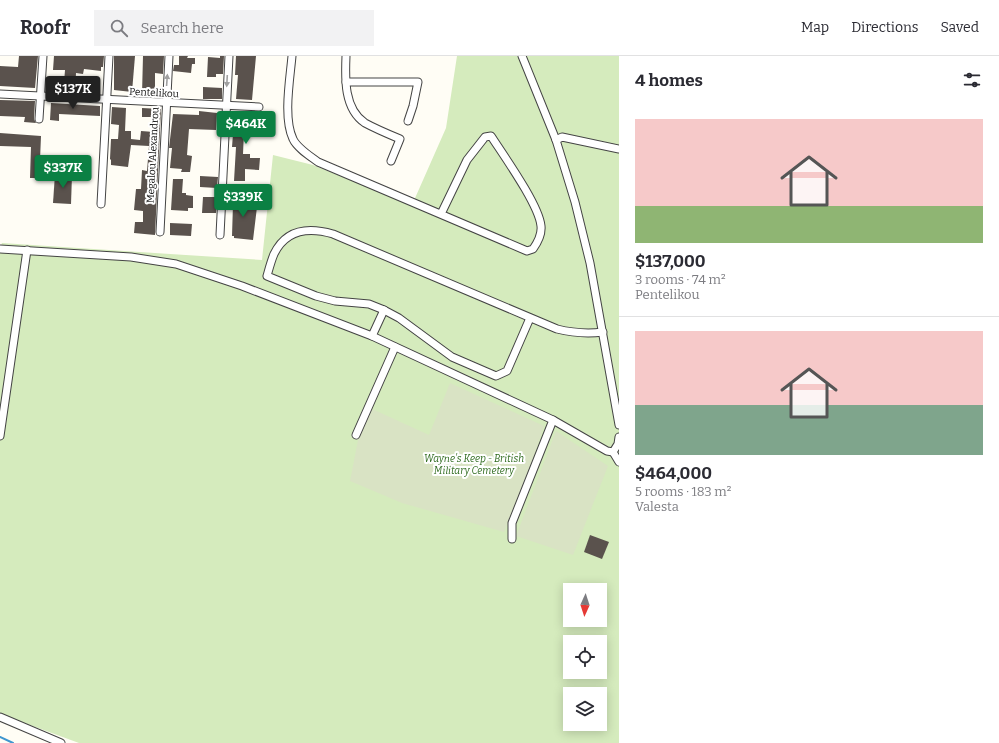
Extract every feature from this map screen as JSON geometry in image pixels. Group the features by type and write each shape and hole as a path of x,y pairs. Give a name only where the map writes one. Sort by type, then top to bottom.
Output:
{"street":[{"path":"39,119 43,56"},
{"path":"101,204 109,56"},
{"name":"Megalou Alexandrou","path":"160,232 169,56"},
{"path":"220,235 229,56"},
{"path":"292,56 288,109 289,127 293,140 318,162 527,251 534,249 540,236 541,225 532,202 491,136 485,137 467,160 441,214"},
{"path":"346,56 346,82 348,99 354,112 365,122 400,139 391,161"},
{"path":"522,56 556,140 575,202 590,263 619,425"},
{"path":"346,82 418,82 408,121"},
{"name":"Pentelikou","path":"0,94 258,107"},
{"path":"556,140 562,137 619,149"},
{"path":"530,318 507,371 496,376 452,357 428,341 399,318 384,310 369,304 335,301 316,296 267,276 274,254 284,241 297,232 319,230 341,237 557,329 590,334 602,332"},
{"path":"0,249 131,257 176,264 242,286 372,336 553,420 607,451 613,452 619,462"},
{"path":"0,436 27,250"},
{"path":"372,336 384,310"},
{"path":"356,435 395,347"},
{"path":"512,539 512,523 553,420"},
{"path":"613,452 618,444 619,437"},
{"path":"0,717 61,743"}],"green space":[{"path":"457,56 619,56 619,743 79,743 0,714 0,248 2,243 262,260 273,155 313,165 412,205 446,128"},
{"name":"Wayne's Keep - British Military Cemetery","path":"450,383 544,426 524,486 504,532 402,503 350,481 358,440 370,408 429,435"},
{"path":"556,431 608,466 573,555 516,536"}],"building":[{"path":"19,56 38,56 35,88 0,86 0,66 18,67"},
{"path":"54,56 104,56 103,67 101,67 101,71 84,69 83,74 76,73 75,91 61,89 61,83 64,83 65,70 53,70"},
{"path":"114,56 135,56 132,92 114,90"},
{"path":"143,56 164,56 163,74 155,73 155,94 142,94"},
{"path":"179,56 195,58 195,64 192,64 191,73 173,71 174,65 179,65"},
{"path":"220,56 224,56 223,74 216,74 216,77 207,77 208,57 220,58"},
{"path":"236,56 256,56 252,100 236,99 238,75 235,75"},
{"path":"203,87 222,88 222,99 203,99"},
{"path":"0,100 35,101 34,119 36,123 24,122 25,117 0,116"},
{"path":"51,103 100,106 100,116 59,114 59,121 50,120"},
{"path":"112,107 126,108 125,131 131,131 131,139 140,140 141,131 154,132 155,117 142,117 142,108 161,109 155,235 134,233 135,222 143,222 143,211 134,210 136,189 141,189 142,170 147,171 149,146 131,145 128,167 111,165 111,139 118,139 119,125 111,124"},
{"path":"199,111 217,113 216,130 189,129 187,155 192,156 190,172 181,172 182,169 170,168 172,148 169,148 173,114 199,115"},
{"path":"250,112 262,112 261,132 244,131 243,154 250,154 250,158 260,158 259,170 245,169 245,181 234,181 236,147 232,147 233,134 238,134 240,113 249,114"},
{"path":"0,133 41,136 40,160 49,160 49,170 41,169 41,178 30,178 31,147 0,146"},
{"path":"55,174 72,175 71,204 53,203"},
{"path":"200,176 218,177 217,188 200,187"},
{"path":"173,179 183,179 182,193 193,196 193,208 188,208 188,211 171,210"},
{"path":"235,194 248,195 248,206 257,207 253,240 234,238 234,236 232,236 233,204 235,204"},
{"path":"203,197 217,197 216,213 202,213"},
{"path":"170,223 192,224 191,236 170,235"},
{"path":"590,535 609,542 602,559 584,552"}],"waterway":[{"path":"0,737 13,743"}]}
